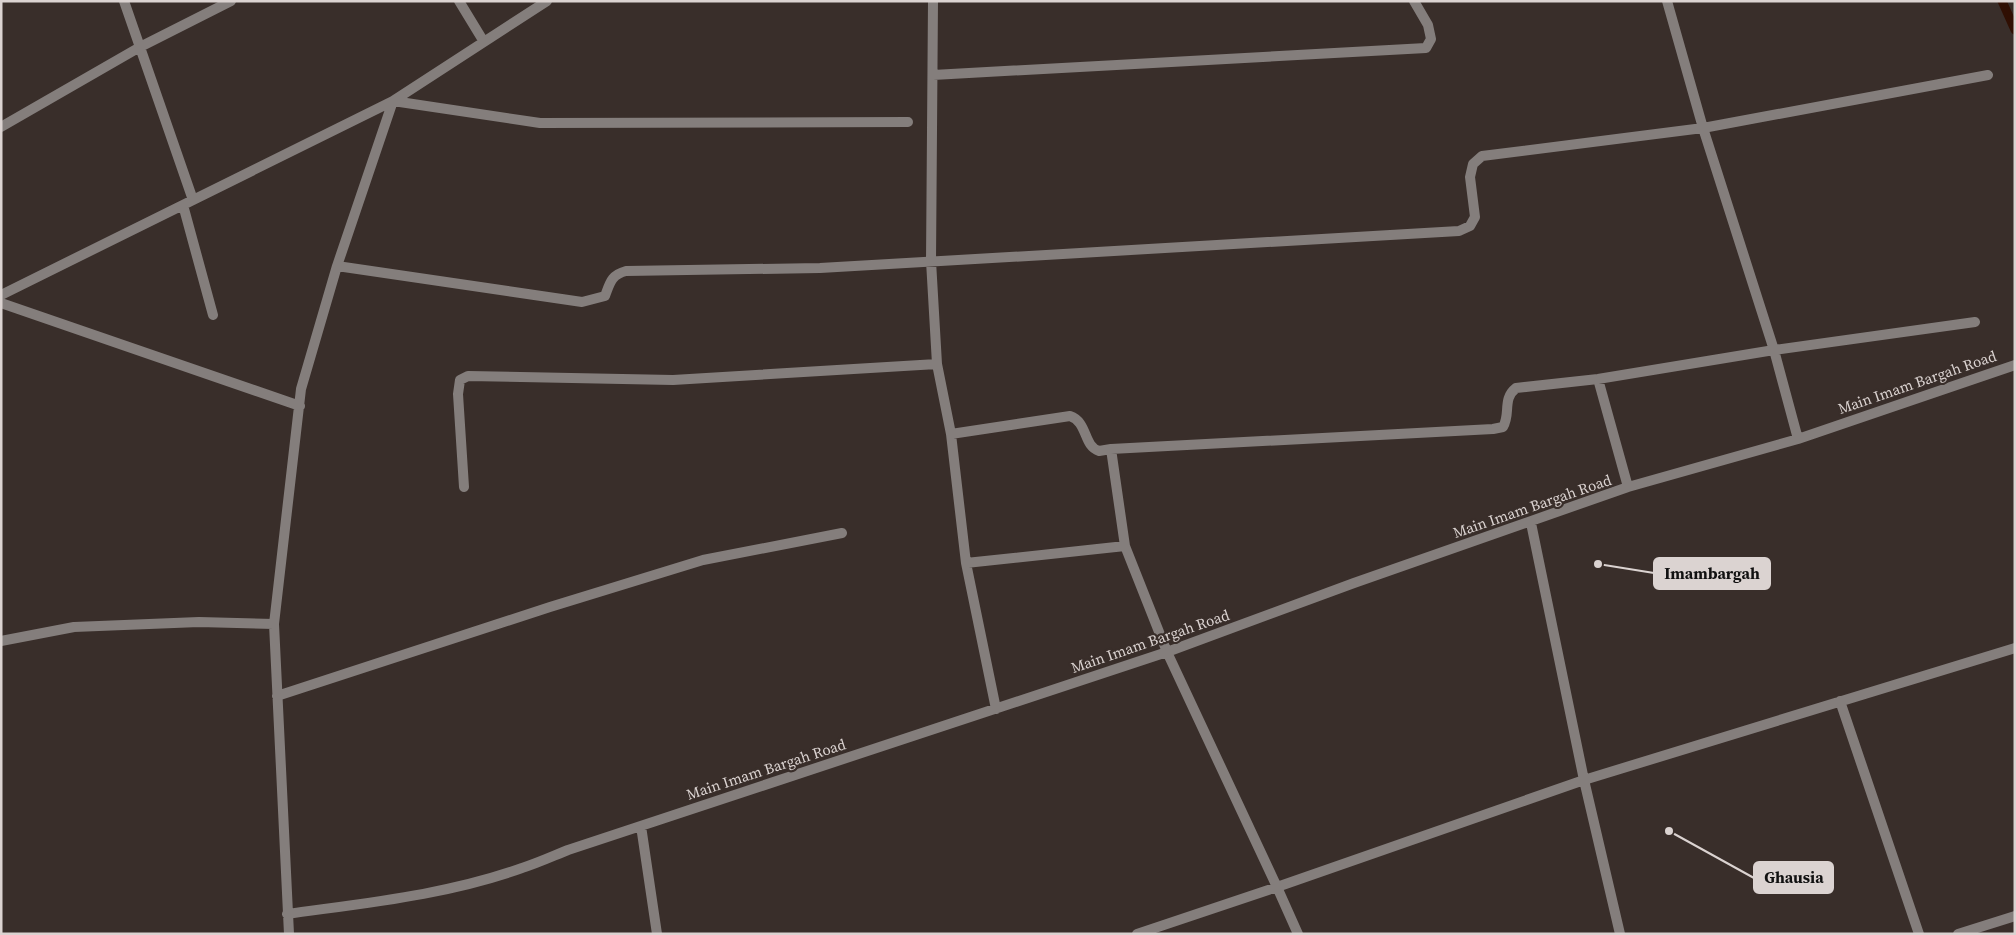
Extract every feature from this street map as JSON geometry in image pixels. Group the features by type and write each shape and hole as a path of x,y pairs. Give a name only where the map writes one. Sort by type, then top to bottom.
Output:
{"street":[{"path":"124,1 193,200"},
{"path":"1,127 140,47 231,1"},
{"path":"459,1 484,42"},
{"path":"1,296 392,101 547,1"},
{"path":"934,1 931,262 936,364 951,434 966,563 996,709"},
{"path":"933,75 1426,48 1431,39 1428,25 1414,1"},
{"path":"1667,1 1703,128 1774,350 1798,439"},
{"path":"337,266 582,302 605,296 611,279 616,274 626,271 820,268 1458,231 1470,226 1475,217 1470,177 1472,164 1482,156 1703,128 1988,75"},
{"path":"392,101 540,123 908,122"},
{"path":"289,934 274,624 302,389 337,266 392,101"},
{"path":"183,205 213,315"},
{"path":"1,303 300,406"},
{"path":"951,434 1070,416 1082,423 1095,450 1099,451 1493,429 1503,427 1506,422 1508,398 1516,388 1598,379 1774,350 1975,322"},
{"path":"464,487 458,394 460,380 468,376 673,380 936,364"},
{"name":"Main Imam Bargah Road","path":"287,914 375,903 461,885 521,869 568,850 1167,652 1354,583 1531,523 1628,487 1798,439 2015,365"},
{"path":"1598,379 1628,487"},
{"path":"1111,449 1125,546 1167,652 1298,934"},
{"path":"1531,523 1584,780 1620,934"},
{"path":"277,696 550,607 703,560 842,533"},
{"path":"966,563 1125,546"},
{"path":"1,641 74,627 199,622 274,624"},
{"path":"1137,934 1584,780 2015,648"},
{"path":"1840,701 1919,934"},
{"path":"641,826 657,934"},
{"path":"1958,934 1988,929 2015,916"}],"waterway":[{"path":"2002,1 2015,30"}],"place":[{"name":"Imambargah","path":"1598,564"},
{"name":"Ghausia","path":"1669,831"}]}
